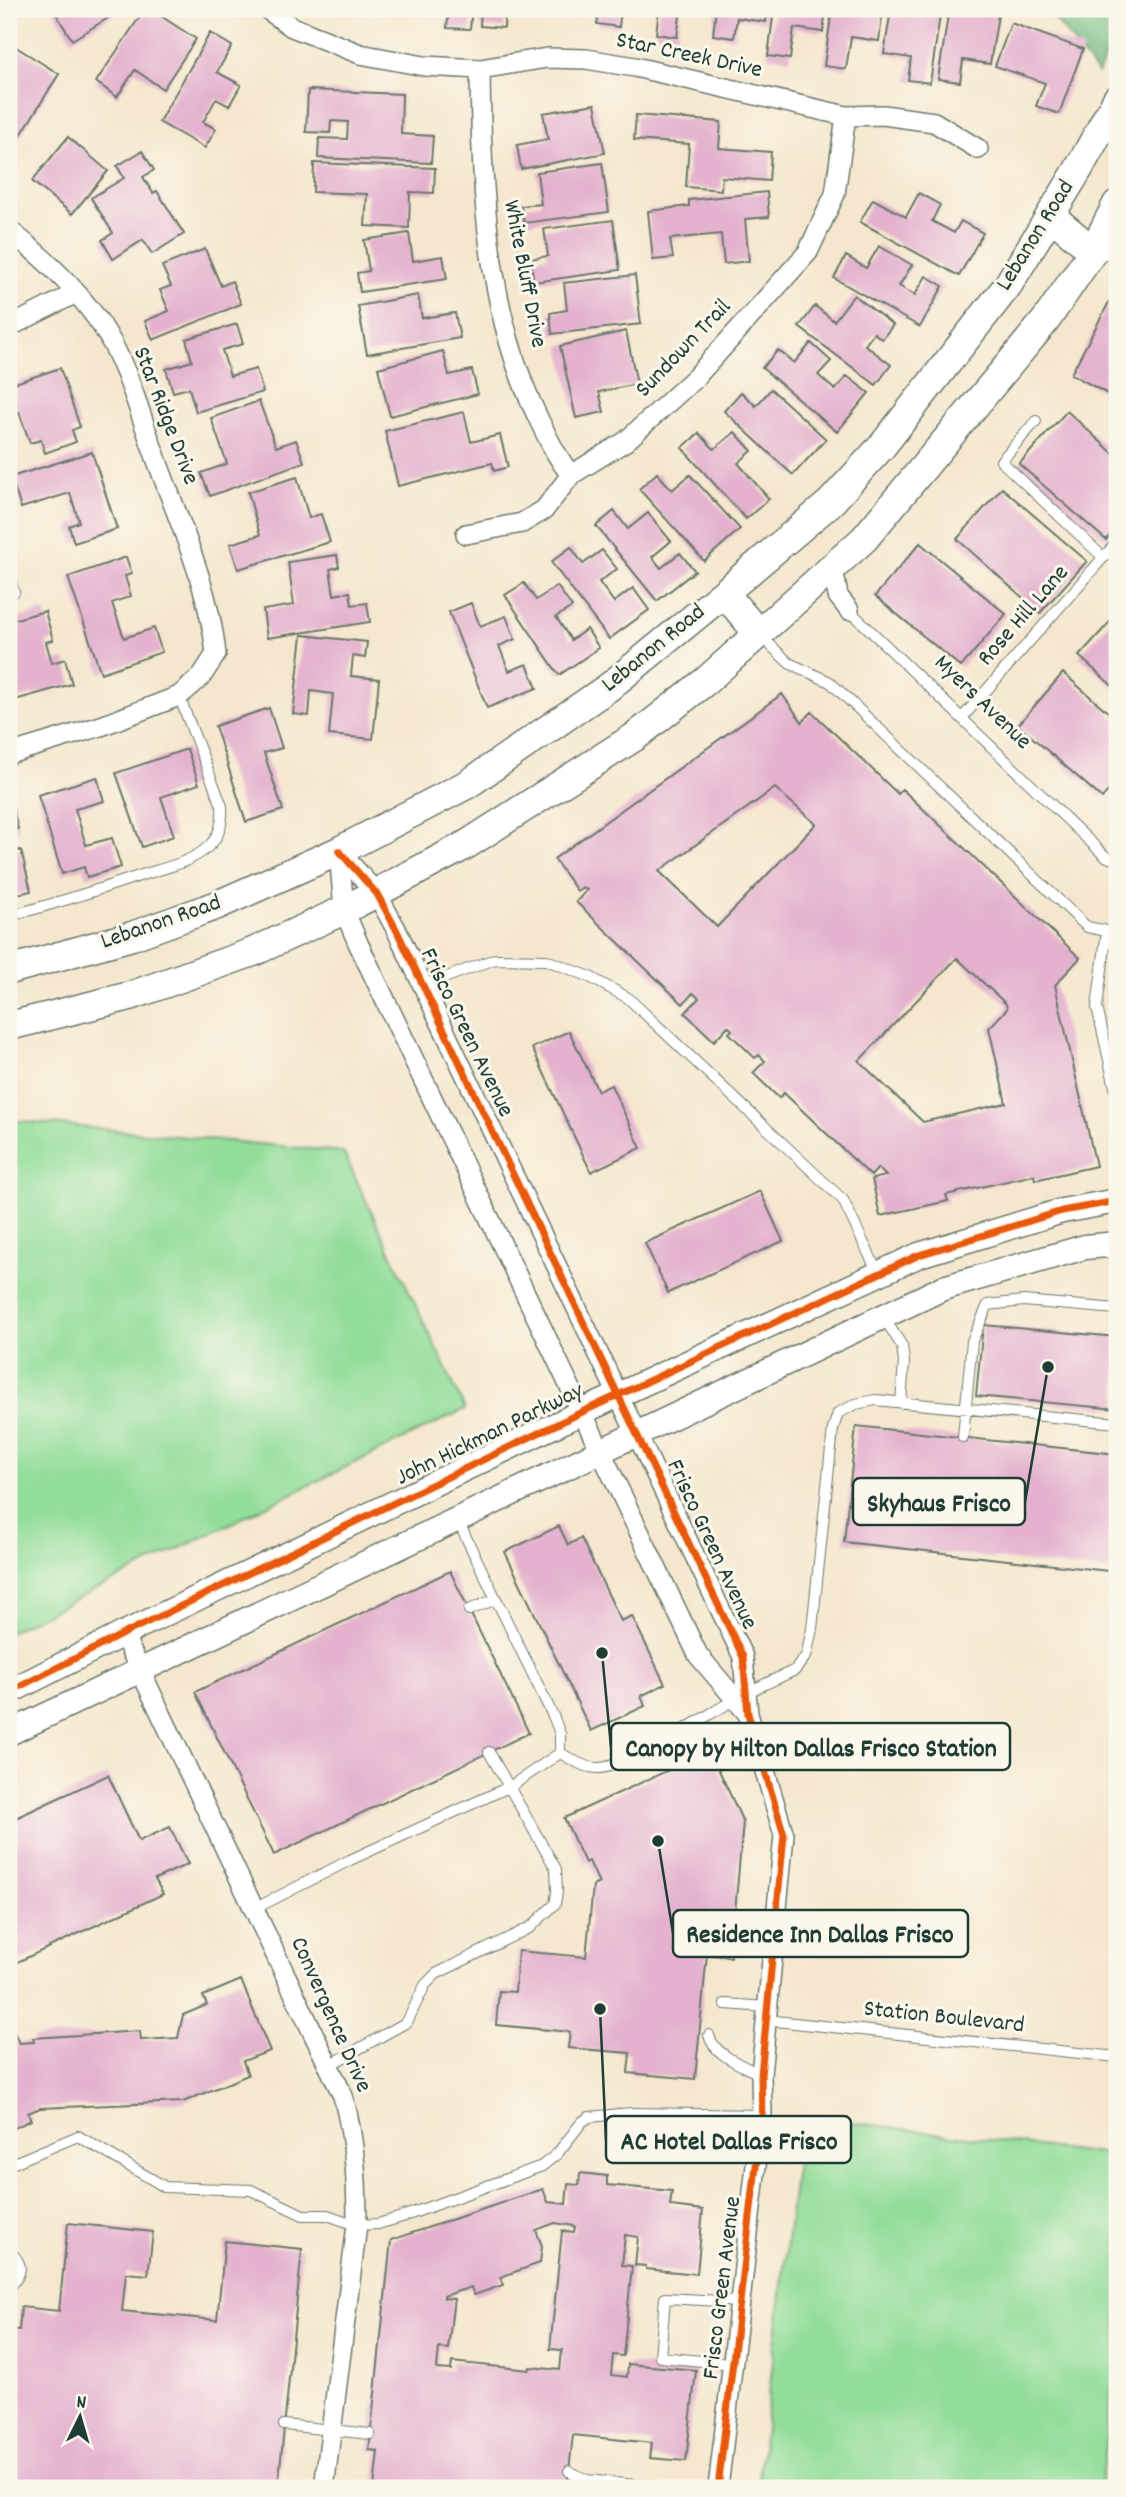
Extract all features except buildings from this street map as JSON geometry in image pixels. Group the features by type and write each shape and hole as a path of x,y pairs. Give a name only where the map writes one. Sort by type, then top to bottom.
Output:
{"main road":[{"name":"Lebanon Road","path":"9,970 144,931 215,906 339,851 468,784 609,687 831,502 883,445 1007,285 1051,216 1117,99"},
{"path":"9,1026 130,996 253,952 344,910 466,845 636,736 707,680 864,539 1046,320 1105,254 1117,204"},
{"path":"1051,216 1105,254"},
{"path":"724,593 758,633"}],"street":[{"name":"Star Creek Drive","path":"267,9 292,26 360,54 424,66 480,69 547,58 586,59 635,67 846,116 883,115 934,122 978,149"},
{"name":"White Bluff Drive","path":"480,69 482,172 488,239 503,317 526,394 559,461 571,475"},
{"name":"Sundown Trail","path":"466,534 522,523 544,510 571,475 626,441 696,377 808,252 835,194 846,116"},
{"name":"Star Ridge Drive","path":"9,230 76,293 103,327 127,376 208,602 216,654 201,677 179,696"},
{"path":"9,327 76,293"},
{"name":"Myers Avenue","path":"833,568 838,596 849,610"},
{"path":"9,754 101,726 179,696"},
{"name":"Frisco Green Avenue","path":"339,851 377,894 743,1657 743,1702 784,1835 761,2075 762,2115 718,2488"},
{"name":"Frisco Green Avenue","path":"339,851 344,910 600,1451 698,1655 743,1702"},
{"name":"John Hickman Parkway","path":"9,1692 582,1412 919,1255 1062,1210 1117,1201"},
{"path":"9,1733 943,1288 1085,1247 1117,1244"},
{"name":"Convergence Drive","path":"123,1634 342,2096 352,2133 357,2185 357,2225 324,2488"}],"lane":[{"path":"1036,421 1001,461 1104,557"},
{"name":"Rose Hill Lane","path":"962,718 1117,542"},
{"path":"9,576 14,592 9,594"},
{"name":"Myers Avenue","path":"849,610 1105,856 1117,861"},
{"path":"758,633 789,663 830,682 1087,927 1112,931 1097,1007 1117,1096"},
{"path":"9,916 74,898 172,865 200,853 216,839 223,817 222,806 179,696"},
{"path":"423,986 495,959 545,960 588,976 628,998 843,1200 878,1274"},
{"path":"963,1437 972,1341 988,1305 1023,1301 1117,1309"},
{"path":"883,1317 902,1346 904,1362 901,1403"},
{"path":"560,1753 586,1767 602,1768 634,1756 743,1702 795,1670 806,1656 812,1629 832,1429 838,1413 856,1404 875,1400 1117,1423"},
{"path":"457,1519 554,1718 559,1734 560,1753"},
{"path":"469,1610 496,1599"},
{"path":"328,2066 407,2022 425,1985 436,1974 531,1927 555,1904 556,1869 489,1752"},
{"path":"254,1909 350,1860 509,1787 560,1753"},
{"name":"Station Boulevard","path":"725,2004 767,2014 1117,2057"},
{"path":"709,2035 710,2043 761,2075"},
{"path":"9,2165 78,2136 165,2187 251,2190 303,2215 327,2215 357,2225 378,2224 542,2166 557,2154 589,2116 631,2113 762,2115"},
{"path":"9,2255 15,2256 20,2263 20,2270 17,2279 9,2287"},
{"path":"733,2364 660,2357 666,2298 740,2302"},
{"path":"284,2424 370,2434"},
{"path":"569,2471 587,2480 662,2488"}],"green space":[{"path":"1047,9 1117,9 1117,27 1098,74"},
{"path":"9,1120 343,1152 465,1409 9,1632"},
{"path":"802,2116 1117,2156 1117,2347 1100,2488 758,2488"}],"cycle path":[{"path":"339,851 377,894 396,929 743,1657 748,1714 784,1835 761,2075 762,2115 718,2488"},
{"path":"9,1692 582,1412 919,1255 1062,1211 1117,1201"}],"place":[{"name":"Skyhaus Frisco","path":"1048,1367"},
{"name":"Canopy by Hilton Dallas Frisco Station","path":"602,1653"},
{"name":"Residence Inn Dallas Frisco","path":"658,1841"},
{"name":"AC Hotel Dallas Frisco","path":"600,2009"}]}
